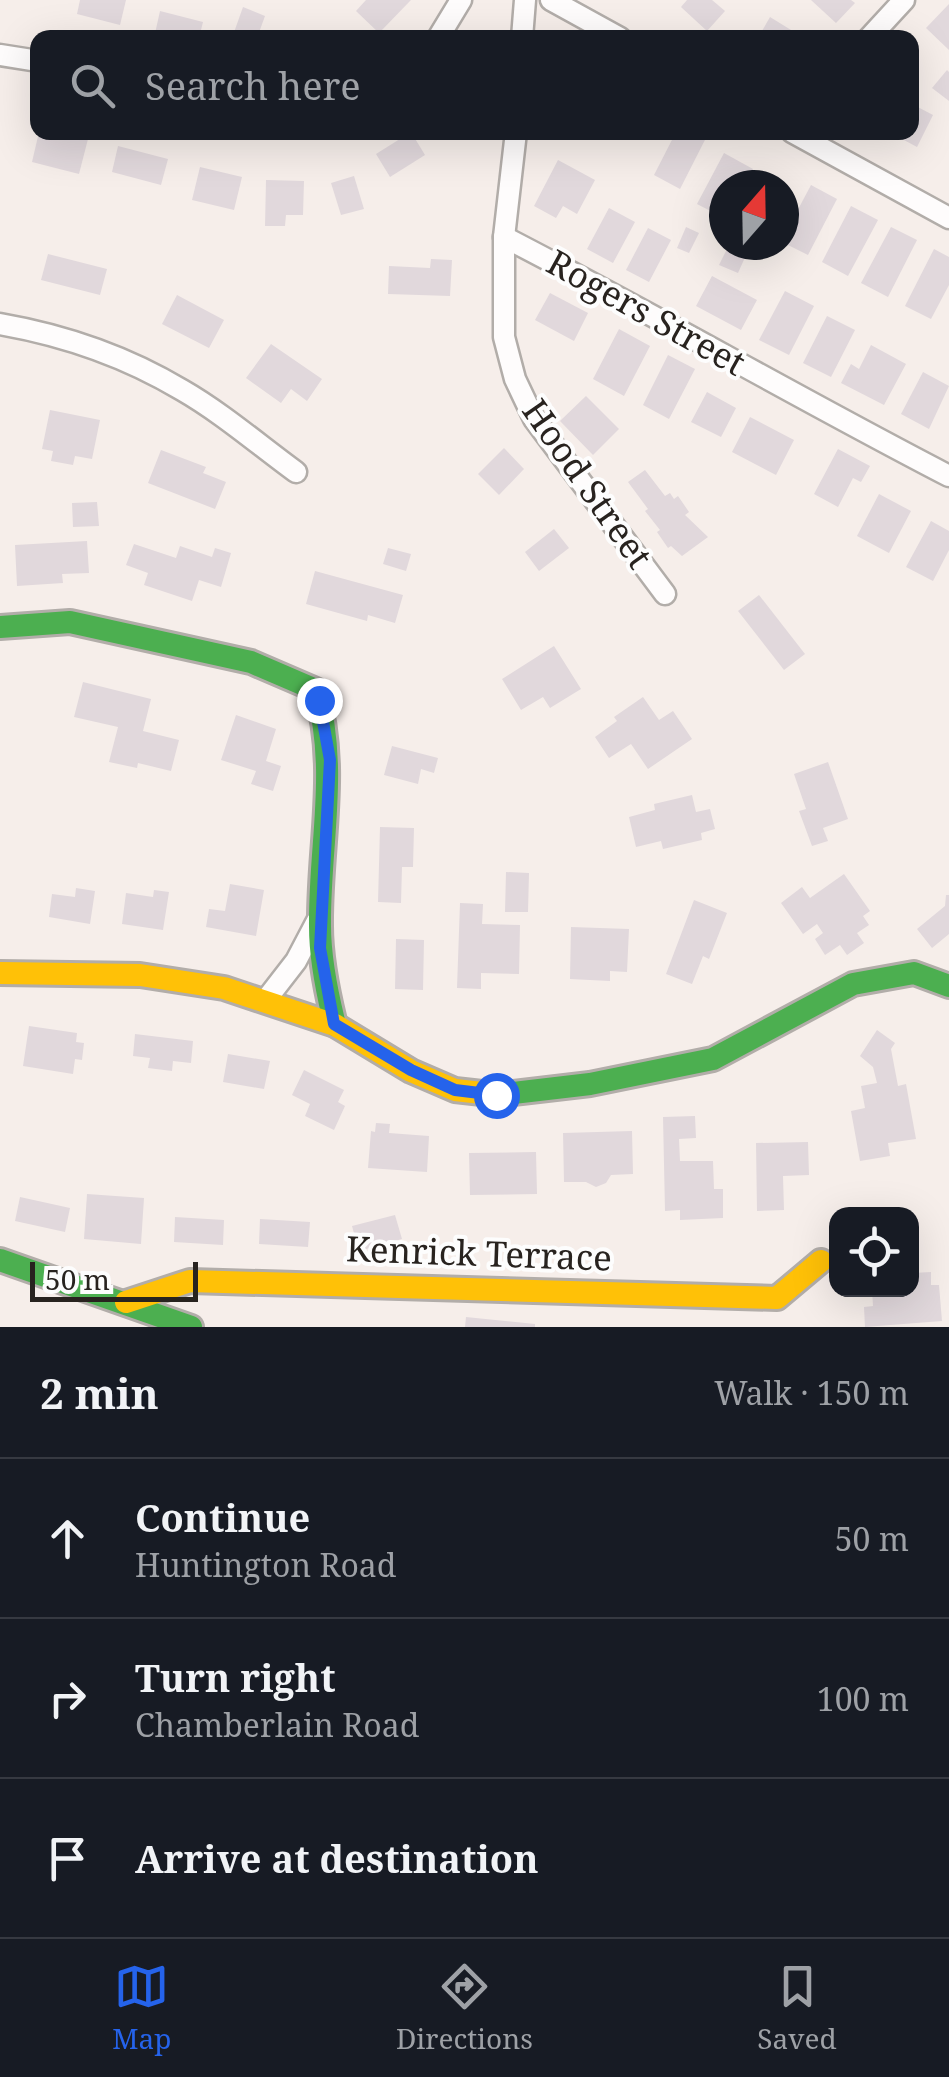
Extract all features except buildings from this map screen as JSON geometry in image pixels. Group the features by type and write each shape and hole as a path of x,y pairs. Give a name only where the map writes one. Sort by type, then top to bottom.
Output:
{"street":[{"path":"443,30 461,0"},
{"path":"523,30 525,0"},
{"path":"552,0 606,30"},
{"path":"876,30 904,0"},
{"path":"0,55 30,60"},
{"name":"Hood Street","path":"515,140 504,237 504,337 522,392 534,419 665,594"},
{"path":"807,140 949,218"},
{"name":"Rogers Street","path":"504,237 710,346 786,392 949,476"},
{"path":"0,324 117,356 184,390 296,472"},
{"path":"0,627 70,622 251,662 292,677 316,691 330,760 320,914 324,980 334,1024"},
{"path":"266,1000 296,961 320,914"},
{"path":"0,973 140,975 224,988 334,1024 411,1070 455,1090 496,1095 590,1084 713,1060 806,1006 854,984 914,973 949,986"},
{"path":"0,1260 191,1327"},
{"name":"Kenrick Terrace","path":"126,1302 190,1280 777,1298 821,1261"}],"traffic: fast":[{"path":"0,627 70,622 251,662 316,690 323,720 327,778 320,939 335,1025"},
{"path":"482,1093 497,1095 590,1084 713,1059 853,984 914,973 949,986"},
{"path":"0,1260 191,1327"}],"traffic: slow":[{"path":"0,973 140,975 224,988 335,1025 411,1071 455,1090 482,1093"},
{"path":"126,1302 190,1281 777,1298 821,1261"}],"route":[{"path":"319,700 330,760 320,948 334,1024 411,1070 455,1090 496,1095"}]}
